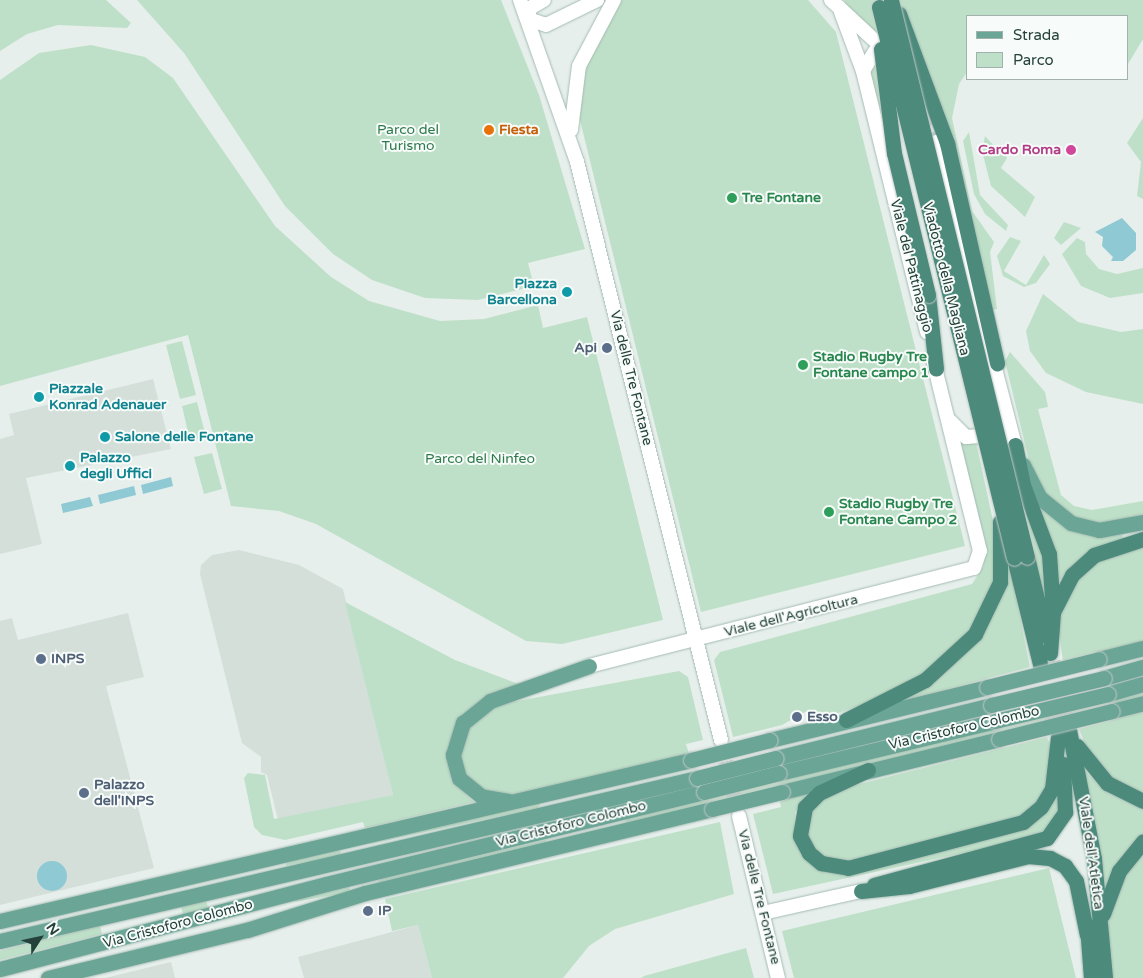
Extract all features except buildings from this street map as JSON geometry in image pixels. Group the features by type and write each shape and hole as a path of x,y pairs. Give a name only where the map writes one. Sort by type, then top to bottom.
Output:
{"highway":[{"path":"885,2 942,127 969,232 997,363"},
{"path":"885,2 894,153 928,295 936,369"},
{"name":"Viadotto della Magliana","path":"885,2 998,496 1015,561"},
{"name":"Viadotto della Magliana","path":"885,2 1015,561"},
{"path":"1015,445 1023,486 1049,554 1053,612 1048,659 1015,561"},
{"path":"1053,612 1065,585 1083,563 1110,548 1143,539"},
{"path":"840,722 906,692 955,656 986,618 1015,561"},
{"path":"868,770 820,793 805,807 801,839 821,864 848,868 1023,822 1040,807 1054,786 1064,734"},
{"path":"1064,734 1098,776 1115,790 1143,801"},
{"name":"Viale dell'Atletica","path":"1064,734 1063,756 1082,837 1091,978"},
{"name":"Viale dell'Atletica","path":"1064,734 1086,804 1105,978"},
{"path":"861,891 1050,836 1065,812 1063,756"},
{"path":"1101,928 1117,876 1143,841"},
{"path":"861,891 909,886 1042,856 1060,862 1073,875 1087,935"}],"main road":[{"name":"Via delle Tre Fontane","path":"520,0 571,141 721,740"},
{"path":"544,0 530,8 528,19 546,25 597,0"},
{"path":"571,141 576,74 614,0"},
{"name":"Viale del Pattinaggio","path":"831,0 875,45 863,71"},
{"name":"Viale del Pattinaggio","path":"841,12 863,71 980,551"},
{"path":"936,142 979,319 997,363 1015,445 1036,492 1066,520 1099,530 1143,522"},
{"path":"948,419 969,437 991,436 1011,426"},
{"name":"Viale dell'Agricoltura","path":"589,666 967,573 978,564 980,551"},
{"path":"0,921 228,865 305,853 555,794 1143,648"},
{"path":"525,801 485,798 463,784 453,760 460,730 483,705 589,666"},
{"name":"Via Cristoforo Colombo","path":"0,941 225,886 365,858 545,815 1143,667"},
{"name":"Via Cristoforo Colombo","path":"0,970 254,903 1143,684"},
{"name":"Via Cristoforo Colombo","path":"48,978 570,844 868,770 999,740 1143,703"},
{"path":"840,722 876,732"},
{"path":"597,783 616,796"},
{"path":"545,815 555,794"},
{"path":"611,834 621,812"},
{"name":"Via delle Tre Fontane","path":"739,816 778,978"},
{"path":"548,830 570,844"},
{"path":"348,842 365,858"},
{"path":"225,886 305,853"},
{"path":"763,913 861,891"},
{"path":"254,903 303,913"}],"shaded area":[{"name":"Palazzo degli Uffici","path":"153,379 171,449 26,478 42,544 0,554 0,439 14,435 9,414"},
{"path":"239,550 299,565 343,589 393,795 279,824 267,775 261,772 261,757 242,743 200,574 201,565 212,555"},
{"name":"INPS","path":"128,613 144,677 106,686 154,868 0,905 0,621 12,618 18,640"},
{"path":"418,925 432,978 304,978 298,957"},
{"path":"171,962 175,978 105,978"}],"green space":[{"path":"0,0 106,0 131,23 127,28 58,25 27,34 0,51"},
{"name":"Parco del Turismo","path":"137,0 501,0 539,95 585,249 528,263 534,286 478,300 425,298 372,280 333,254 285,206 184,53"},
{"path":"621,0 808,0 836,32 965,546 701,612 578,112 581,69"},
{"path":"844,0 1143,0 1143,39 1128,64 1128,15 966,15 966,74 959,84 952,118 972,211 994,242 990,252 997,309 992,310 949,134 877,35 862,26"},
{"name":"Parco del Ninfeo","path":"91,45 145,57 173,78 275,226 331,277 369,301 440,321 484,319 538,305 543,328 587,317 663,620 562,644 526,641 316,524 279,511 231,506 188,335 0,386 0,80 39,53"},
{"path":"876,56 885,140 870,73"},
{"path":"1143,118 1143,199 1137,196 1141,162 1127,143"},
{"path":"969,132 980,195 1008,225 1006,231 985,214 974,194 963,141"},
{"path":"985,136 994,146 1001,145 1007,158 1001,168 1035,197 1025,217 991,186 982,151"},
{"path":"1064,222 1081,228 1061,245 1054,238"},
{"path":"1010,237 1021,241 1004,271 1026,285 1044,255 1050,264 1036,283 1024,287 1003,276 997,256"},
{"path":"1077,238 1085,242 1086,254 1099,269 1117,274 1143,268 1143,293 1110,298 1081,286 1062,254"},
{"path":"1043,294 1078,322 1121,332 1143,329 1143,404 1086,392 1046,373 1030,351 1026,331"},
{"path":"182,341 196,395 180,399 166,345"},
{"path":"1010,352 1045,392 1048,407 1038,409 1061,495 1074,506 1092,510 1143,501 1143,514 1105,525 1070,517 1043,494 1030,465 1005,361"},
{"path":"197,402 206,437 190,441 182,406"},
{"path":"958,439 976,442 998,544 997,573 977,623 934,668 877,699 830,716 805,712 782,725 733,737 714,660 720,652 972,584 983,567 985,551"},
{"path":"212,453 222,489 204,494 194,457"},
{"path":"1017,490 1040,533 1047,615"},
{"path":"1036,501 1059,522 1122,532 1123,538 1057,582"},
{"path":"1143,544 1143,641 1063,661 1058,627 1063,599 1087,565"},
{"path":"1008,559 1030,667 901,701 953,664"},
{"path":"345,602 455,660 521,685 505,690 448,748 451,781 474,802 365,828 363,822 285,840 262,835 254,827 244,778 248,773 265,775 274,819 393,795"},
{"path":"679,671 688,677 703,740 686,744 689,754 512,798 490,794 460,770 460,743 472,719 501,704"},
{"path":"1143,692 1143,697 625,823 627,818"},
{"path":"1143,712 1143,795 1117,783 1087,749 1079,729"},
{"path":"1047,737 1051,748 1045,794 1025,814 848,863 826,860 808,842 807,814 828,792"},
{"path":"1084,769 1101,788 1143,808 1143,833 1104,895"},
{"path":"1057,789 1059,808 1045,832 1027,839 773,894 753,814 781,807 779,799 808,791 795,812 794,833 816,868 840,874 1010,833"},
{"path":"542,801 538,808 369,844 371,842"},
{"path":"720,822 734,894 615,929 589,946 563,978 432,978 418,925 392,931 385,899"},
{"path":"546,840 546,843 378,883 380,878"},
{"path":"340,850 341,855 285,866 288,862"},
{"path":"1143,853 1143,978 1111,978 1107,928 1112,900 1128,869"},
{"path":"1049,868 1076,978 794,978 782,931"},
{"path":"349,886 350,892 295,902 297,898"},
{"path":"206,900 208,908 183,914 181,906"},
{"path":"100,926 102,934 0,960 0,951"},
{"path":"746,948 754,978 641,978 644,976"}],"water":[{"path":"1122,218 1136,233 1136,250 1123,261 1111,261 1113,257 1102,246 1103,237 1095,232"},
{"path":"171,477 173,486 143,494 141,485"},
{"path":"134,486 136,495 100,504 98,495"},
{"path":"90,497 93,506 63,513 61,504"},
{"path":"52,861 63,865 67,876 63,887 52,891 41,887 37,876 41,865"}],"tunnel":[{"path":"921,92 936,142"},
{"path":"1053,661 1069,730"},
{"path":"1040,664 1057,733"},
{"path":"721,741 738,813"}],"place":[{"name":"Fiesta","path":"489,130"},
{"name":"Cardo Roma","path":"1071,150"},
{"name":"Tre Fontane","path":"732,198"},
{"name":"Piazza Barcellona","path":"567,292"},
{"name":"Api","path":"607,348"},
{"name":"Stadio Rugby Tre Fontane campo 1","path":"803,365"},
{"name":"Piazzale Konrad Adenauer","path":"39,397"},
{"name":"Salone delle Fontane","path":"105,437"},
{"name":"Palazzo degli Uffici","path":"70,466"},
{"name":"Stadio Rugby Tre Fontane Campo 2","path":"829,512"},
{"name":"INPS","path":"41,659"},
{"name":"Esso","path":"797,717"},
{"name":"Palazzo dell'INPS","path":"84,793"},
{"name":"IP","path":"368,911"}]}
